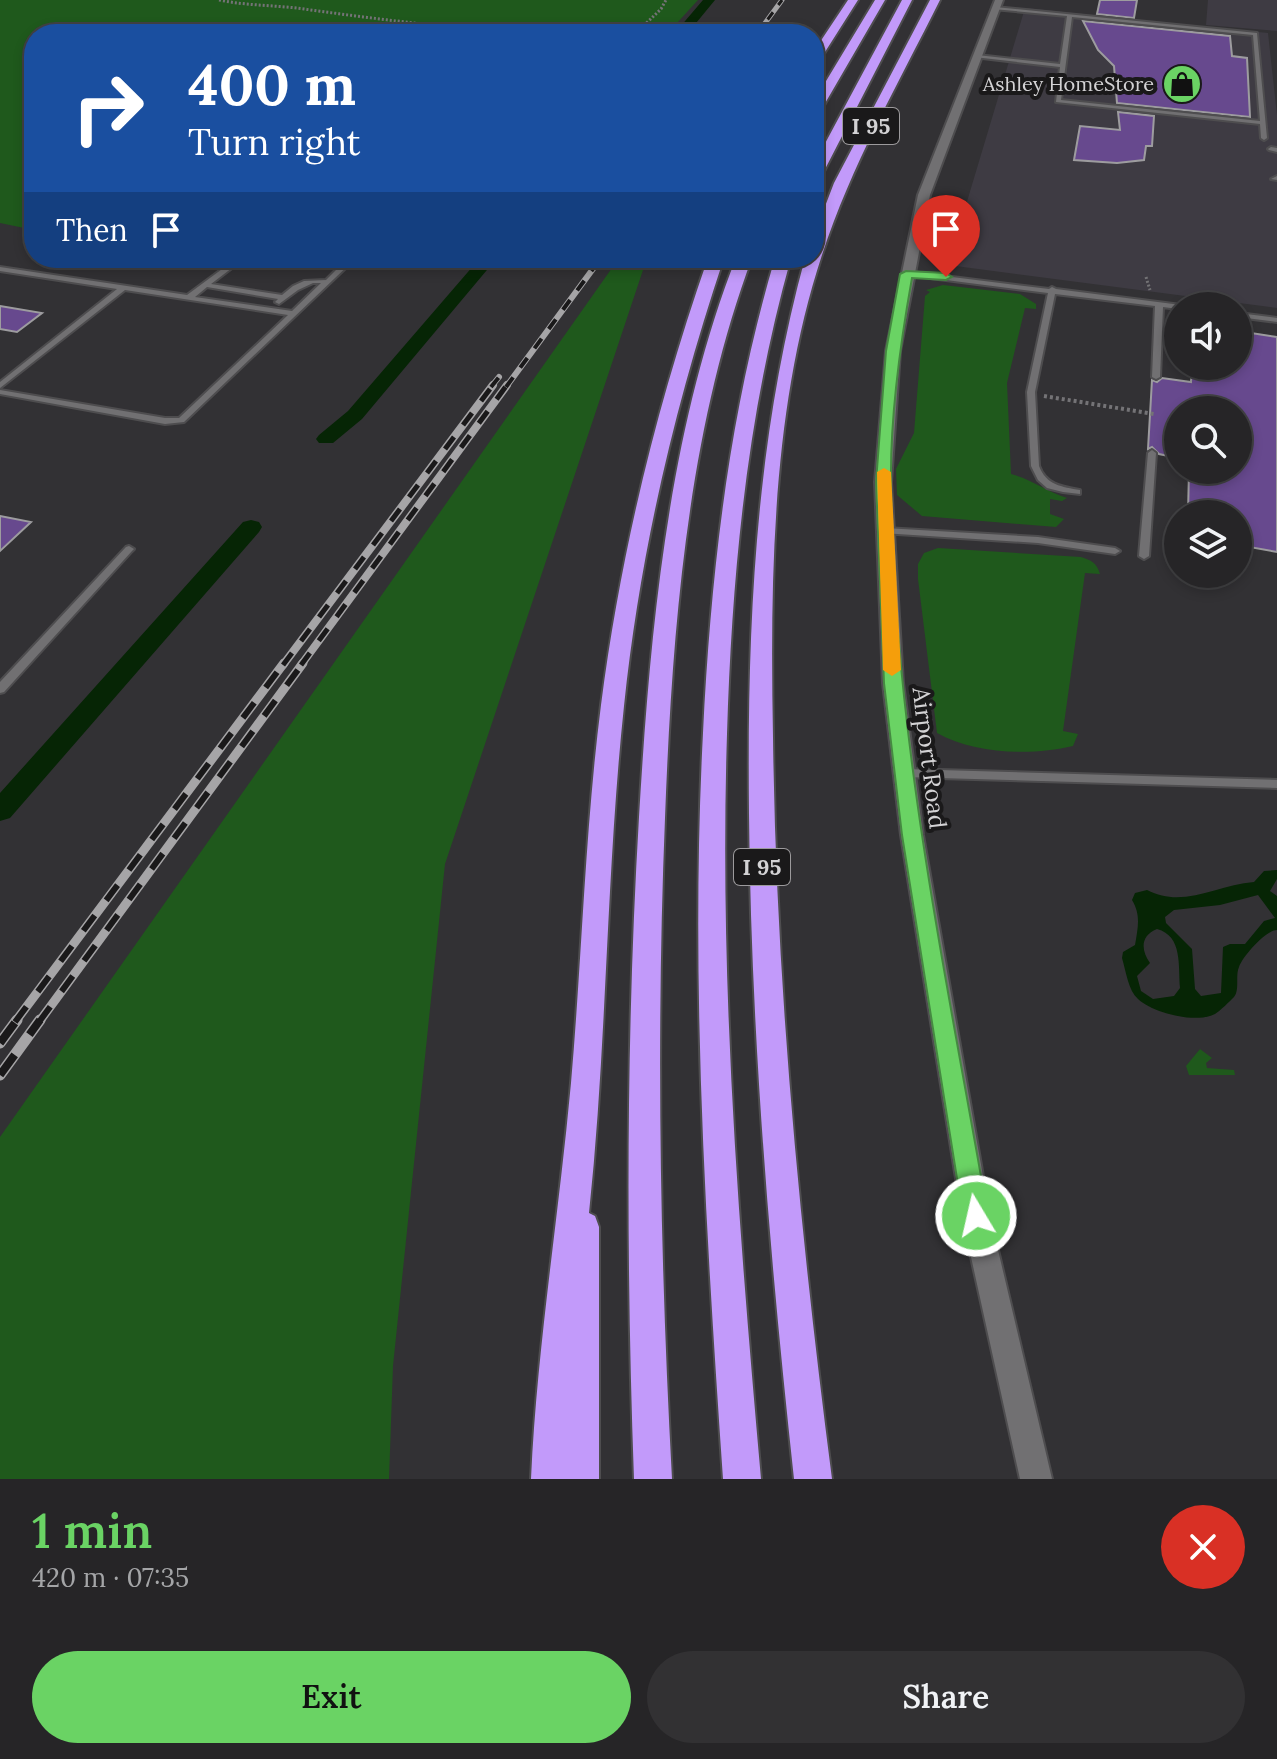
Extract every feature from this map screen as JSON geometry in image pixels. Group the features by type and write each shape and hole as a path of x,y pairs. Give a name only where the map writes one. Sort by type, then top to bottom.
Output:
{"highway":[{"path":"824,45 853,0"},
{"path":"824,95 880,0"},
{"path":"824,158 907,0"},
{"name":"I 95","path":"824,229 841,183 935,0"},
{"path":"550,1479 551,1398 585,1085 606,770 629,588 668,404 712,268"},
{"path":"653,1479 643,1069 649,860 661,662 687,480 707,387 741,268"},
{"path":"742,1479 718,1117 712,929 712,759 723,581 733,487 758,349 780,268"},
{"name":"I 95","path":"811,268 799,312 774,452 763,590 760,706 761,845 771,1042 791,1282 813,1479"},
{"path":"580,1479 585,1085"}],"street":[{"name":"Airport Road","path":"997,4 924,195 893,351 883,482 893,683 912,835 976,1216 1036,1479"}],"lane":[{"path":"997,4 1070,15 1255,34 1264,138"},
{"path":"1070,15 1058,101 1263,123"},
{"path":"977,57 1064,66"},
{"path":"188,298 228,268"},
{"path":"0,392 165,421 181,420 342,268"},
{"path":"0,269 294,314"},
{"path":"907,273 1164,305"},
{"path":"270,310 303,282 312,279 328,282"},
{"path":"205,285 284,298"},
{"path":"0,386 123,288"},
{"path":"1052,289 1031,394 1037,474 1051,487 1077,492"},
{"path":"1156,377 1159,304"},
{"path":"1252,317 1277,320"},
{"path":"1144,556 1152,453"},
{"path":"885,531 1038,540 1115,551"},
{"path":"0,689 129,549"},
{"path":"904,773 1277,784"}],"path":[{"path":"219,0 254,7 302,9 416,24"},
{"path":"643,24 664,8 666,0"},
{"path":"1031,394 1154,414"}],"shaded area":[{"path":"1208,0 1277,0 1277,31 1206,25"},
{"path":"1025,8 1268,33 1277,115 1277,308 1252,305 1252,292 1164,293 948,265"},
{"path":"1277,870 1277,879 1270,891 1277,896 1277,930 1261,939 1241,962 1234,997 1215,1014 1197,1018 1164,1013 1138,999 1130,986 1122,958 1123,952 1135,945 1138,916 1132,900 1135,893 1147,890 1160,895 1187,897 1254,882 1264,871","holes":["1258,895 1275,918 1264,921 1245,944 1223,947 1221,993 1201,996 1195,989 1192,949 1166,923 1165,917 1174,910 1220,905","1157,929 1171,938 1175,945 1180,988 1174,996 1153,999 1141,991 1137,976 1150,963 1145,953 1145,939"]}],"green space":[{"path":"0,0 698,0 676,24 24,24 24,228 0,223"},
{"path":"612,268 644,268 445,864 393,1366 389,1479 0,1479 0,1137"},
{"path":"943,285 1020,294 1036,304 1036,309 1025,308 1007,383 1011,474 1067,498 1062,501 1050,499 1050,514 1064,519 1056,527 922,516 897,495 896,469 914,433 925,296 930,292 926,290"},
{"path":"938,548 1081,557 1097,567 1100,574 1085,573 1063,731 1078,734 1073,746 1039,751 1004,751 968,745 937,733 918,564 924,553"},
{"path":"1200,1049 1212,1058 1206,1063 1207,1068 1234,1070 1235,1075 1189,1075 1186,1066"}],"building":[{"path":"1100,0 1137,0 1134,18 1097,14"},
{"name":"Ashley HomeStore","path":"1083,21 1230,36 1232,56 1247,58 1250,117 1117,103 1114,66 1098,50"},
{"path":"1118,112 1154,116 1152,146 1146,146 1144,160 1117,163 1074,160 1080,126 1120,130"},
{"path":"0,306 42,313 17,332 0,329"},
{"path":"1252,333 1277,337 1277,552 1252,548 1252,500 1188,500 1189,484 1252,484 1252,396 1164,396 1164,455 1152,447 1148,449 1152,380 1157,382 1162,378 1191,382 1252,380"},
{"path":"0,516 31,522 0,551"}],"waterway":[{"path":"689,24 709,0"},
{"path":"326,439 355,415 480,268"},
{"path":"0,811 251,527"}],"railway":[{"path":"764,24 782,0"},
{"path":"506,387 594,268"},
{"path":"491,387 499,377"},
{"path":"283,665 493,385"},
{"path":"301,665 507,385"},
{"path":"15,1022 284,663"},
{"path":"39,1022 303,663"},
{"path":"0,1043 17,1020"},
{"path":"0,1075 40,1020"}],"slow traffic":[{"path":"884,472 892,670"}],"place":[{"name":"Ashley HomeStore","path":"1182,84"}],"route":[{"path":"946,277 906,274 893,351 883,482 893,683 912,835 976,1216"}]}
